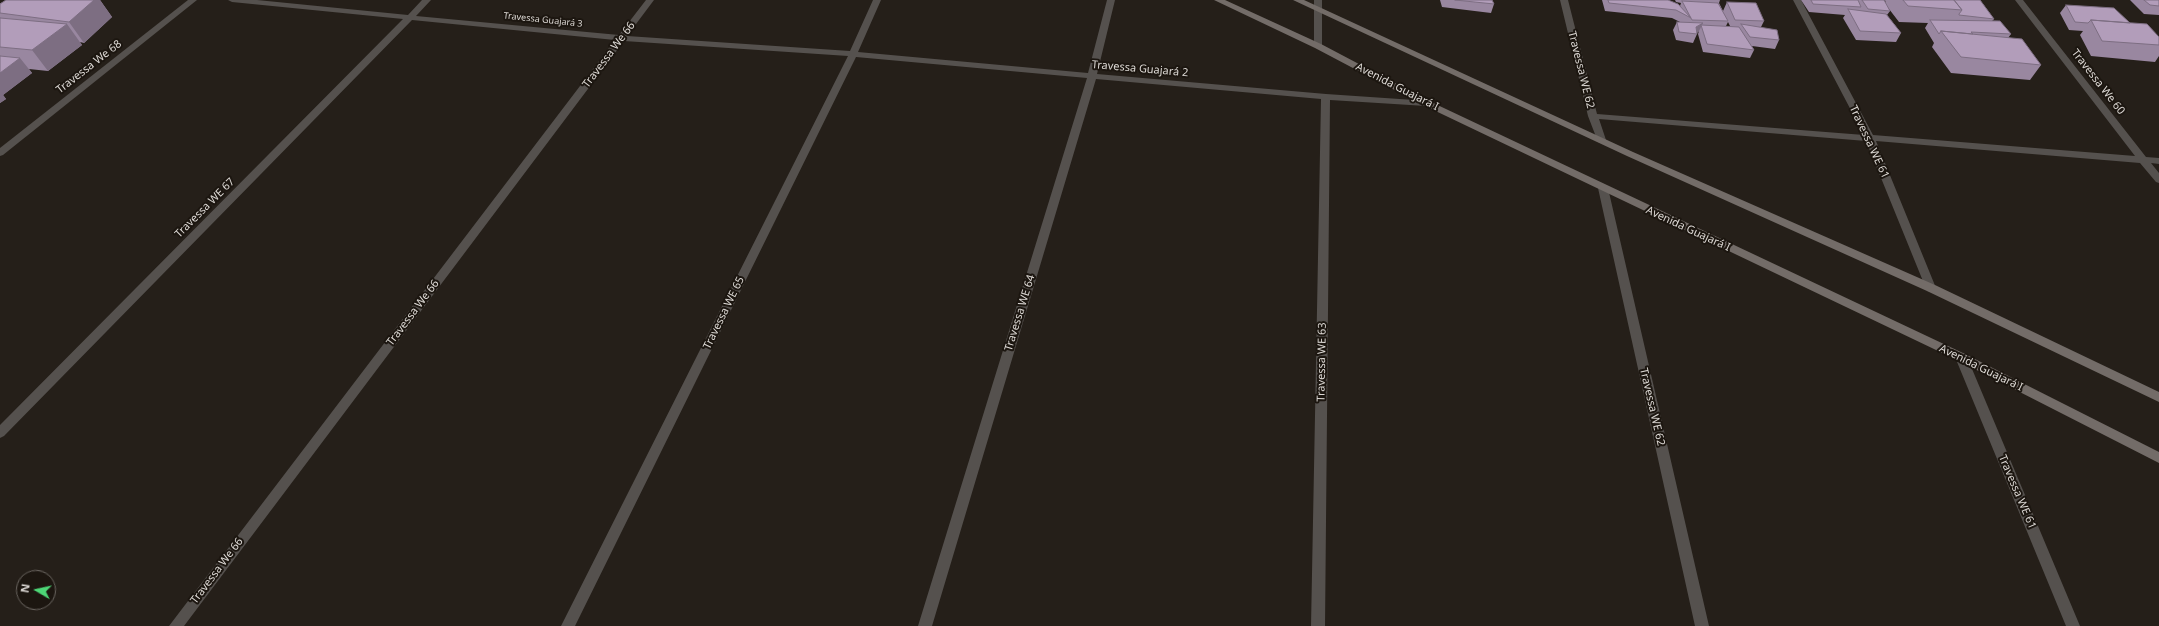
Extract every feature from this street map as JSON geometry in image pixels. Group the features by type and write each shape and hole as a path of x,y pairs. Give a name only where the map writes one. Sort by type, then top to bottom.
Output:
{"main road":[{"name":"Avenida Guajará I","path":"1218,0 1318,46 1426,103 1961,357 2159,458"},
{"path":"1297,0 1318,5 1601,140 1931,288 2159,397"}],"street":[{"name":"Travessa We 68","path":"0,153 193,0"},
{"name":"Travessa Guajará 3","path":"232,0 621,38 853,54"},
{"name":"Travessa WE 67","path":"0,433 427,0"},
{"name":"Travessa We 66","path":"176,626 650,0"},
{"name":"Travessa WE 65","path":"568,626 853,54 877,0"},
{"name":"Travessa WE 64","path":"925,626 1092,76 1111,0"},
{"name":"Travessa WE 62","path":"1564,0 1593,116 1601,140"},
{"name":"Travessa WE 61","path":"1797,0 1870,138 1931,288"},
{"name":"Travessa We 60","path":"2019,0 2159,180"},
{"path":"1318,5 1318,46"},
{"name":"Travessa Guajará 2","path":"853,54 1326,98 1426,103"},
{"name":"Travessa WE 63","path":"1318,626 1326,98"},
{"path":"1593,116 2159,161"},
{"name":"Travessa WE 62","path":"1603,188 1702,626"},
{"name":"Travessa WE 61","path":"1961,357 2073,626"}],"building":[{"path":"6,0 94,0 69,22 0,13 0,4"},
{"path":"1455,0 1492,0 1494,4"},
{"path":"1608,0 1668,0 1678,4 1691,18 1676,10 1609,3"},
{"path":"1811,0 1858,0 1861,7 1813,4"},
{"path":"1862,0 1884,0 1890,11 1868,9"},
{"path":"1903,0 1954,0 1962,10 1908,6"},
{"path":"1954,0 1980,0 1994,19 1959,15 1962,10"},
{"path":"2144,0 2159,0 2159,6 2150,5"},
{"path":"1682,1 1718,3 1728,21 1692,20"},
{"path":"1727,2 1756,3 1764,21 1735,20"},
{"path":"2066,5 2114,8 2130,23 2091,20 2088,23 2075,22"},
{"path":"1848,9 1886,14 1901,33 1860,31"},
{"path":"0,18 67,24 32,50 0,47"},
{"path":"1930,20 2000,21 2011,34 1971,32 1973,34 1941,31 1939,34"},
{"path":"2091,20 2147,24 2159,37 2159,45 2102,41"},
{"path":"1677,22 1703,23 1696,27 1697,34 1679,32"},
{"path":"1741,24 1777,30 1779,40 1750,37"},
{"path":"1701,25 1739,27 1754,50 1707,44"},
{"path":"1941,31 2022,39 2041,65 1961,57"},
{"path":"0,56 20,58 0,73"}]}
